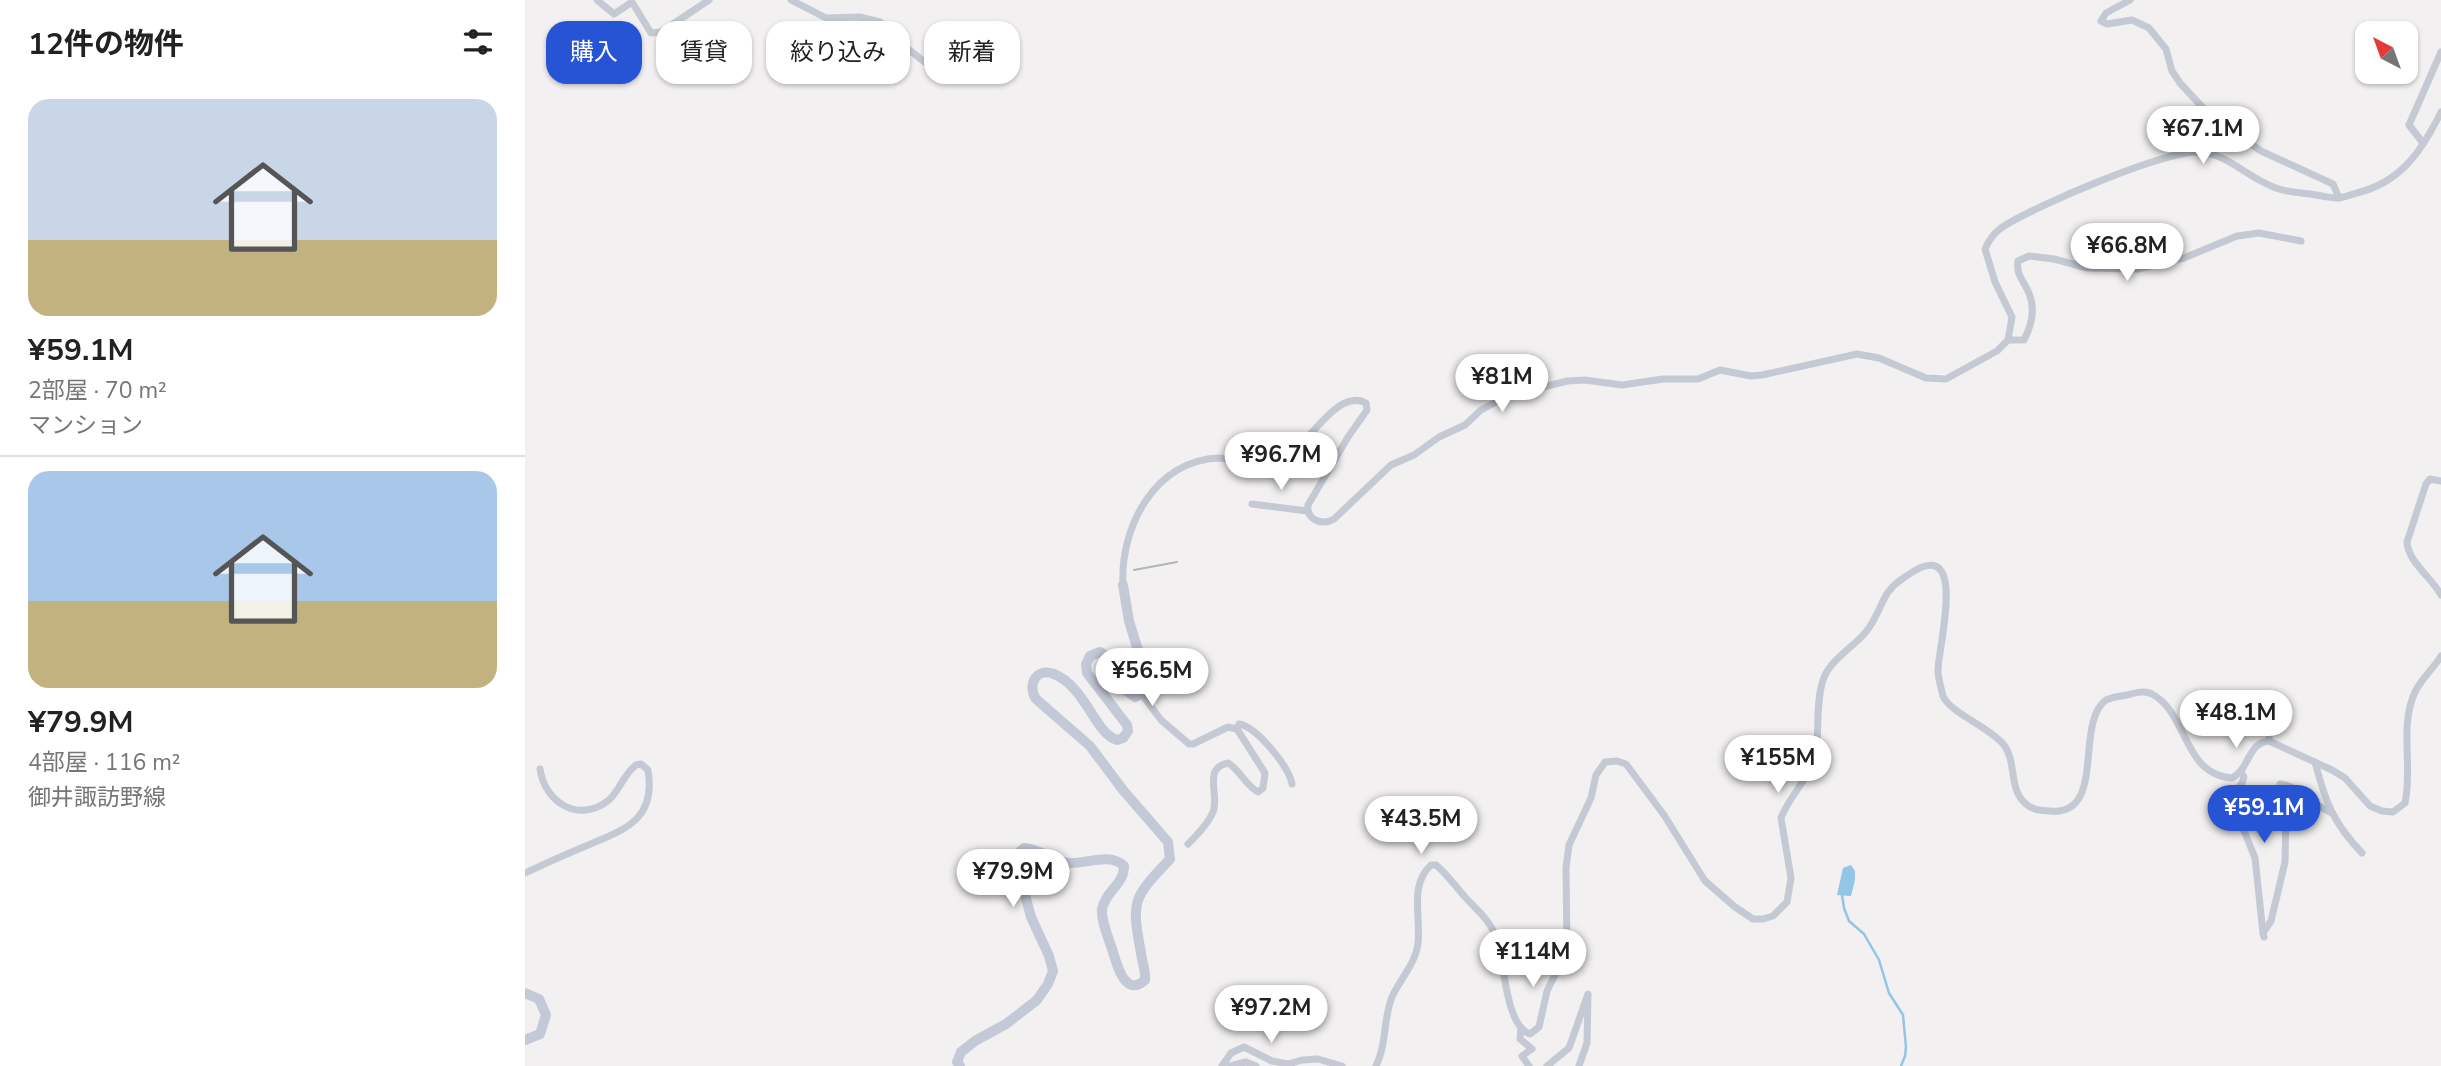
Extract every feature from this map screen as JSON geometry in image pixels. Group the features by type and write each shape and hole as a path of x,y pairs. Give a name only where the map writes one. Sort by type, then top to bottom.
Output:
{"main road":[{"path":"960,1066 957,1062 961,1052 1006,1024 1037,1000 1053,971 1031,917 1016,861 1018,853 1024,848 1032,849 1056,862 1074,864 1113,859 1123,866 1120,880 1105,898 1102,914 1123,980 1135,986 1142,983 1146,975 1134,917 1136,901 1143,887 1170,859 1168,842 1123,790 1090,746 1031,692 1036,677 1044,673 1053,674 1073,687 1086,702 1105,733 1117,740 1123,738 1128,731 1127,725 1087,673 1086,664 1090,656 1100,652 1106,656 1128,693 1135,697 1143,696 1149,686 1129,621 1123,585"},
{"path":"525,993 539,999 546,1015 540,1034 525,1040"}],"street":[{"path":"597,0 614,13 632,2 651,33 661,32 709,0"},
{"path":"790,0 826,18 860,17 880,22 897,34 908,49 924,61"},
{"path":"2130,0 2106,13 2101,21 2107,24 2132,20 2149,28 2166,49 2172,71 2180,83 2205,110 2261,151 2333,184 2339,198"},
{"path":"2423,143 2409,125 2441,52"},
{"path":"1123,585 1122,566 1129,534 1141,508 1159,483 1173,471 1197,461 1223,458 1248,466 1265,466 1279,461 1294,451 1335,409 1347,401 1360,400 1366,403 1367,410 1308,505 1307,511 1319,522 1328,523 1391,465 1465,425 1481,410 1524,392 1567,381 1585,380 1622,385 1663,379 1697,379 1720,370 1751,376 1762,375 1857,354 1879,358 1926,378 1945,379 1997,351 2008,340 2011,317 1991,271 1985,249 1989,239 1999,229 2018,218 2110,177 2197,151 2207,152 2279,189 2339,198 2380,186 2392,179 2410,161 2441,112"},
{"path":"2008,340 2024,340 2032,318 2032,300 2017,268 2018,261 2022,258 2028,256 2054,259 2087,268 2137,269 2184,258 2237,236 2259,233 2301,241"},
{"path":"2441,481 2430,479 2426,484 2407,542 2407,549 2412,557 2441,595"},
{"path":"1252,504 1307,511"},
{"path":"1376,1066 1382,1051 1392,997 1418,945 1417,891 1431,865 1436,865 1452,880 1491,925 1504,965 1516,1023 1524,1032 1532,1033 1539,1027 1546,991 1567,950 1566,868 1569,845 1591,798 1596,775 1605,762 1617,761 1626,764 1664,815 1705,881 1716,892 1753,919 1773,916 1787,902 1790,892 1791,878 1781,818 1815,759 1823,679 1830,667 1866,632 1892,586 1919,567 1932,565 1938,568 1942,572 1948,595 1938,672 1944,698 1960,713 1984,727 2007,749 2015,786 2026,804 2037,810 2055,812 2074,805 2081,798 2092,728 2101,705 2108,699 2143,692 2152,694 2162,703 2180,725 2192,755 2214,774 2232,778 2241,772 2252,749 2261,741 2269,741 2345,778 2370,806 2393,812 2401,808 2407,795 2406,753 2411,704 2416,690 2441,656"},
{"path":"1143,696 1161,720 1189,744 1228,727 1237,729 1265,773 1263,788 1258,792 1252,789 1234,767 1228,763 1221,764 1213,774 1215,806 1212,816 1188,845"},
{"path":"2269,741 2270,703"},
{"path":"1237,729 1239,724 1245,725 1259,735 1274,753 1292,784"},
{"path":"2315,762 2330,812 2343,834 2362,853"},
{"path":"525,873 621,832 640,813 651,788 648,770 641,764 636,765 607,801 586,809 575,809 553,798 545,789 540,769"},
{"path":"2241,772 2244,777 2235,791 2241,822 2255,858 2264,935 2271,921 2285,862 2286,810 2280,784 2304,794 2330,812"},
{"path":"1547,1066 1569,1048 1588,994 1587,1043 1579,1065"},
{"path":"1521,1028 1520,1039 1532,1049"},
{"path":"1532,1033 1532,1049"},
{"path":"1222,1066 1231,1053 1244,1047 1272,1061 1288,1064 1318,1059 1342,1066"},
{"path":"1529,1066 1522,1056 1532,1049"},
{"path":"1230,1066 1239,1062 1256,1066"}],"water":[{"path":"1851,865 1855,871 1855,880 1851,896 1837,895 1843,868"}],"waterway":[{"path":"1842,895 1849,921 1864,934 1879,960 1889,993 1903,1015 1906,1047 1901,1066"}],"tram line":[{"path":"1134,570 1177,562"}]}
